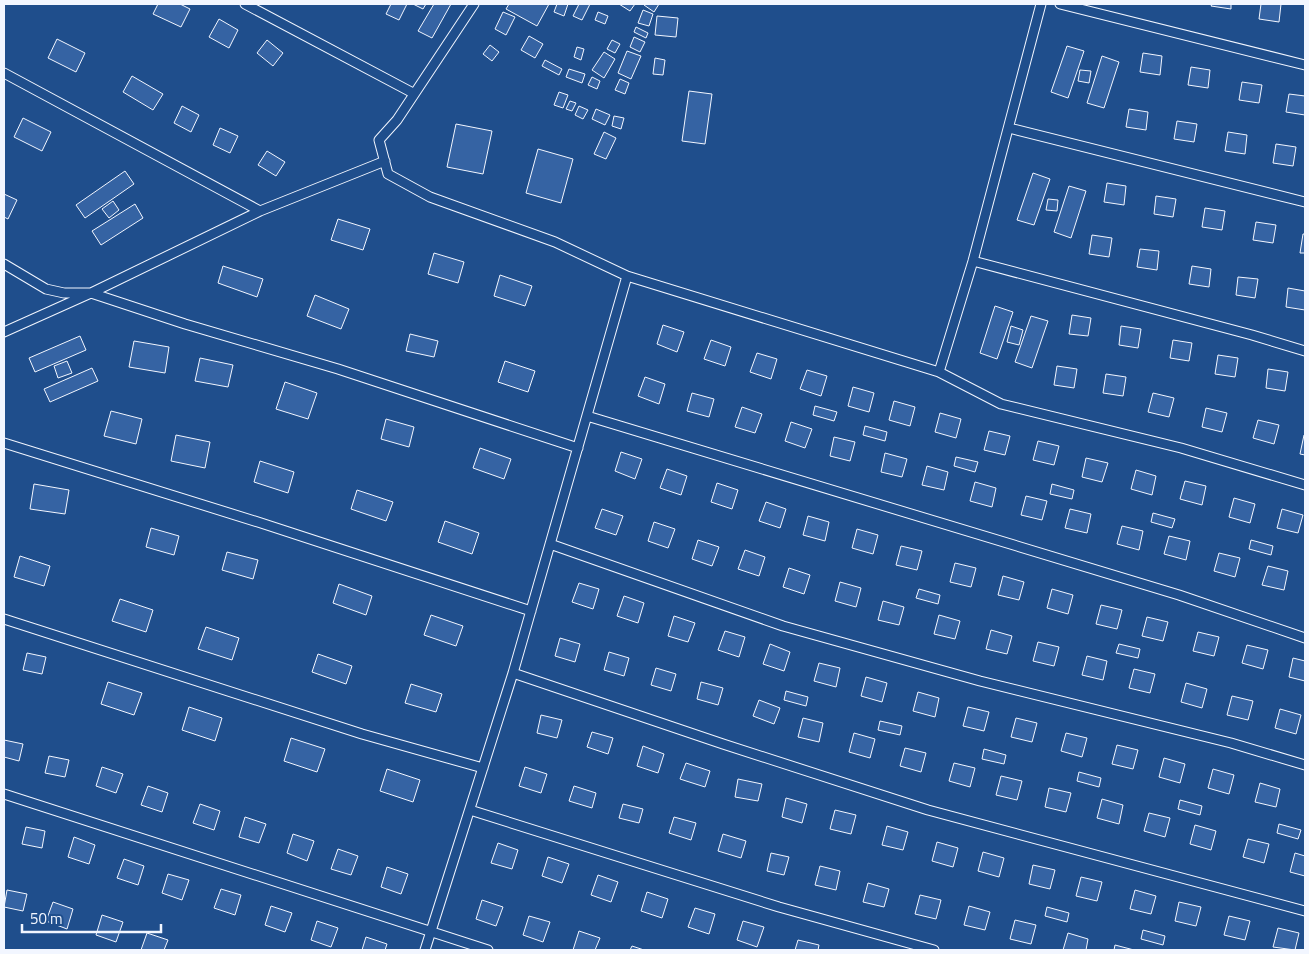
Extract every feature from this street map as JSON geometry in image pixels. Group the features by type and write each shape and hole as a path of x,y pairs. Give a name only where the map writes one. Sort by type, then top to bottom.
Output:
{"lane":[{"path":"245,4 413,94"},
{"path":"474,4 397,120 379,140 388,174 430,197 555,242 627,276 938,372 1001,404 1181,448 1305,485"},
{"path":"938,372 973,261 1041,4"},
{"path":"1060,4 1305,65"},
{"path":"4,73 260,211"},
{"path":"1009,128 1305,202"},
{"path":"4,332 91,293 260,211 385,161"},
{"path":"973,261 1252,335 1305,351"},
{"path":"4,264 46,289 64,293 91,293 185,324 338,369 578,448"},
{"path":"425,950 513,673 627,276"},
{"path":"586,416 1179,595 1305,638"},
{"path":"4,444 261,523 531,611"},
{"path":"550,544 783,626 980,681 1231,743 1305,765"},
{"path":"4,619 362,734 483,768"},
{"path":"513,673 714,741 928,810 1305,911"},
{"path":"4,794 488,950"},
{"path":"470,810 779,907 934,950"}],"building":[{"path":"158,4 180,4 190,9 181,27 153,14"},
{"path":"391,4 407,4 399,20 386,14"},
{"path":"413,4 426,4 423,9"},
{"path":"434,4 451,4 432,38 418,31"},
{"path":"509,4 549,4 537,26 506,9"},
{"path":"557,4 568,4 564,16 554,12"},
{"path":"579,4 590,4 582,20 573,16"},
{"path":"619,4 635,4 630,11"},
{"path":"645,4 659,4 654,12"},
{"path":"1212,4 1231,4 1231,9 1211,6"},
{"path":"1261,4 1281,4 1279,22 1259,19"},
{"path":"643,10 653,14 649,26 638,23"},
{"path":"503,12 515,17 506,35 495,29"},
{"path":"598,12 608,16 605,24 595,20"},
{"path":"657,16 678,18 676,37 655,35"},
{"path":"219,19 238,30 229,48 209,37"},
{"path":"636,27 648,33 646,38 634,32"},
{"path":"529,36 543,44 535,58 521,50"},
{"path":"634,37 645,42 640,52 630,47"},
{"path":"57,39 85,53 76,72 48,58"},
{"path":"267,40 283,53 273,66 257,53"},
{"path":"612,40 620,44 615,53 607,49"},
{"path":"490,45 499,52 492,61 483,54"},
{"path":"1067,46 1084,51 1068,98 1051,92"},
{"path":"577,47 584,49 581,60 574,57"},
{"path":"627,51 641,56 631,79 618,73"},
{"path":"604,52 615,59 604,78 592,70"},
{"path":"1143,53 1162,56 1160,75 1140,72"},
{"path":"1102,56 1119,62 1104,108 1087,103"},
{"path":"655,58 665,60 663,75 653,74"},
{"path":"545,60 562,69 559,75 542,66"},
{"path":"1191,67 1210,70 1208,88 1188,85"},
{"path":"569,69 585,74 582,83 566,77"},
{"path":"1080,70 1091,71 1089,83 1078,81"},
{"path":"132,76 163,94 153,110 123,92"},
{"path":"592,77 600,81 597,89 588,85"},
{"path":"620,79 629,83 625,94 615,90"},
{"path":"1242,82 1262,85 1259,103 1239,100"},
{"path":"689,91 712,94 705,144 682,141"},
{"path":"559,92 568,95 563,108 554,105"},
{"path":"1289,94 1305,96 1305,115 1286,112"},
{"path":"570,101 576,103 572,111 566,109"},
{"path":"182,106 199,115 191,132 174,123"},
{"path":"579,106 588,110 583,119 575,115"},
{"path":"596,109 610,115 605,125 592,119"},
{"path":"1129,109 1148,112 1146,130 1126,127"},
{"path":"614,116 624,118 621,129 612,126"},
{"path":"23,118 51,132 42,151 14,137"},
{"path":"1177,121 1197,124 1194,142 1174,139"},
{"path":"456,124 492,131 483,174 447,167"},
{"path":"220,128 238,136 230,153 213,145"},
{"path":"604,132 616,138 606,159 594,154"},
{"path":"1228,132 1247,135 1245,154 1225,151"},
{"path":"1276,144 1296,147 1293,166 1273,163"},
{"path":"538,149 573,159 561,203 526,193"},
{"path":"267,151 285,162 276,176 258,165"},
{"path":"125,171 134,184 85,218 76,205"},
{"path":"1033,173 1050,179 1034,225 1017,220"},
{"path":"1107,183 1126,186 1124,205 1104,202"},
{"path":"1069,186 1086,191 1071,238 1054,232"},
{"path":"4,194 17,200 8,219 4,217"},
{"path":"1156,196 1176,199 1173,217 1154,214"},
{"path":"1048,199 1058,200 1057,211 1046,210"},
{"path":"113,201 119,210 109,218 102,209"},
{"path":"135,204 143,218 101,245 92,231"},
{"path":"1205,208 1225,211 1222,230 1202,227"},
{"path":"338,219 370,229 363,250 331,240"},
{"path":"1256,222 1276,225 1273,243 1253,240"},
{"path":"1303,234 1305,234 1305,253 1300,253"},
{"path":"1092,235 1112,238 1109,257 1089,254"},
{"path":"1140,249 1159,251 1157,270 1137,267"},
{"path":"434,253 464,262 458,283 428,274"},
{"path":"223,266 263,279 257,297 218,283"},
{"path":"1192,266 1211,269 1209,287 1189,284"},
{"path":"500,275 532,286 525,306 494,296"},
{"path":"1238,277 1258,279 1255,298 1236,295"},
{"path":"1288,288 1305,291 1305,310 1286,307"},
{"path":"315,295 349,309 341,329 307,316"},
{"path":"995,306 1013,312 997,359 980,353"},
{"path":"1072,315 1091,318 1088,336 1069,334"},
{"path":"1031,316 1048,321 1032,368 1015,362"},
{"path":"663,325 684,332 677,352 657,344"},
{"path":"1011,326 1023,330 1019,345 1007,342"},
{"path":"1121,326 1141,329 1138,348 1119,345"},
{"path":"410,334 438,341 434,357 406,351"},
{"path":"80,336 86,350 35,372 29,358"},
{"path":"711,340 731,347 725,366 704,359"},
{"path":"1173,340 1192,343 1189,361 1170,358"},
{"path":"134,341 169,347 165,373 129,367"},
{"path":"757,353 777,359 771,379 750,372"},
{"path":"1218,355 1238,358 1235,377 1215,374"},
{"path":"200,358 233,365 228,387 195,381"},
{"path":"67,361 72,373 58,378 54,366"},
{"path":"505,361 535,371 528,392 498,382"},
{"path":"1057,366 1077,369 1074,388 1054,385"},
{"path":"92,368 98,381 50,402 44,389"},
{"path":"1268,369 1288,372 1285,391 1266,388"},
{"path":"807,370 827,376 821,396 800,389"},
{"path":"1106,374 1126,377 1123,396 1103,393"},
{"path":"645,377 665,384 659,404 638,396"},
{"path":"285,382 317,393 308,419 276,409"},
{"path":"853,387 874,393 869,412 848,406"},
{"path":"692,393 714,399 709,417 687,411"},
{"path":"1153,393 1174,398 1169,417 1148,412"},
{"path":"894,401 915,407 910,426 889,420"},
{"path":"815,406 837,412 834,421 813,415"},
{"path":"742,407 762,414 755,433 735,427"},
{"path":"1206,408 1227,413 1222,432 1202,427"},
{"path":"111,411 142,419 136,444 104,436"},
{"path":"940,413 961,419 956,438 935,432"},
{"path":"386,419 414,427 409,447 381,439"},
{"path":"1258,420 1279,425 1274,444 1253,438"},
{"path":"791,422 812,429 805,448 785,441"},
{"path":"865,426 887,432 885,441 863,435"},
{"path":"989,431 1010,436 1005,455 984,450"},
{"path":"176,435 210,442 205,468 171,461"},
{"path":"1305,435 1305,455 1300,454"},
{"path":"834,437 855,442 850,461 830,456"},
{"path":"1038,441 1059,446 1054,465 1033,460"},
{"path":"480,448 511,459 504,479 473,468"},
{"path":"621,452 642,459 635,479 615,471"},
{"path":"885,453 907,459 902,477 881,472"},
{"path":"956,457 978,462 975,472 954,466"},
{"path":"1086,458 1108,463 1102,482 1082,477"},
{"path":"260,461 294,472 288,493 254,482"},
{"path":"927,466 948,472 944,490 922,485"},
{"path":"667,469 687,476 681,495 660,488"},
{"path":"1136,470 1156,476 1152,495 1131,489"},
{"path":"1185,481 1206,486 1202,505 1180,499"},
{"path":"975,482 996,488 992,507 970,501"},
{"path":"717,483 738,490 732,509 711,502"},
{"path":"34,484 69,490 65,514 30,509"},
{"path":"1052,484 1074,490 1072,499 1050,494"},
{"path":"357,490 393,502 386,521 351,509"},
{"path":"1026,496 1047,501 1042,520 1021,515"},
{"path":"1234,498 1255,504 1250,523 1229,517"},
{"path":"766,502 786,509 780,528 759,521"},
{"path":"602,509 623,516 616,535 595,528"},
{"path":"1070,509 1091,514 1087,533 1065,528"},
{"path":"1282,509 1303,515 1298,533 1277,528"},
{"path":"1153,513 1175,519 1172,528 1151,522"},
{"path":"808,516 829,522 825,541 803,535"},
{"path":"445,521 479,533 472,554 438,542"},
{"path":"654,522 675,529 668,548 648,541"},
{"path":"1122,526 1143,531 1139,550 1117,544"},
{"path":"151,528 179,536 174,555 146,547"},
{"path":"857,529 878,535 873,554 852,548"},
{"path":"1169,536 1190,541 1186,560 1164,554"},
{"path":"698,540 719,547 712,566 692,559"},
{"path":"1251,540 1273,546 1271,555 1249,549"},
{"path":"901,546 922,551 917,570 896,565"},
{"path":"745,550 765,557 759,576 738,569"},
{"path":"227,552 258,560 253,579 222,570"},
{"path":"1219,553 1240,558 1235,577 1214,571"},
{"path":"20,556 50,566 44,586 14,577"},
{"path":"955,563 976,568 971,587 950,582"},
{"path":"1268,566 1288,571 1284,590 1262,585"},
{"path":"789,568 810,575 804,594 783,587"},
{"path":"1003,576 1024,582 1019,600 998,595"},
{"path":"840,582 861,588 856,607 835,601"},
{"path":"579,583 599,589 593,609 572,602"},
{"path":"339,584 372,596 366,615 333,603"},
{"path":"919,589 940,595 938,604 916,598"},
{"path":"1052,589 1073,595 1068,614 1047,608"},
{"path":"624,596 644,603 638,623 617,616"},
{"path":"120,599 153,610 146,632 112,621"},
{"path":"883,601 904,607 899,625 878,620"},
{"path":"1101,605 1122,610 1117,629 1096,624"},
{"path":"431,615 463,626 456,646 424,635"},
{"path":"939,615 960,621 955,639 934,634"},
{"path":"674,616 695,623 688,642 668,636"},
{"path":"1147,617 1168,622 1163,641 1142,636"},
{"path":"206,627 239,638 232,660 198,649"},
{"path":"991,630 1012,636 1007,654 986,649"},
{"path":"725,631 745,637 739,657 718,650"},
{"path":"1198,632 1219,637 1214,656 1193,651"},
{"path":"560,638 580,644 575,662 555,656"},
{"path":"1038,642 1059,647 1054,666 1033,661"},
{"path":"770,644 790,652 784,671 763,664"},
{"path":"1119,644 1140,649 1138,658 1116,653"},
{"path":"1247,645 1268,650 1263,669 1242,663"},
{"path":"609,652 629,658 624,676 604,670"},
{"path":"27,653 46,657 42,674 23,670"},
{"path":"318,654 352,666 346,684 312,672"},
{"path":"1087,656 1107,661 1103,680 1082,675"},
{"path":"1293,658 1305,661 1305,681 1289,677"},
{"path":"819,663 840,668 836,687 814,681"},
{"path":"656,668 676,674 671,691 651,685"},
{"path":"1134,669 1155,674 1150,693 1129,688"},
{"path":"866,677 887,683 882,702 861,696"},
{"path":"108,682 142,693 134,715 101,704"},
{"path":"701,682 723,688 718,705 697,699"},
{"path":"1186,683 1207,689 1202,708 1181,702"},
{"path":"411,684 442,694 436,712 405,703"},
{"path":"786,691 808,697 806,706 784,700"},
{"path":"918,692 939,698 935,717 913,711"},
{"path":"1232,696 1253,701 1248,720 1227,715"},
{"path":"759,700 780,708 774,724 753,716"},
{"path":"189,707 222,718 215,741 182,730"},
{"path":"968,707 989,712 984,731 963,726"},
{"path":"1280,709 1301,715 1296,734 1275,728"},
{"path":"541,715 562,720 557,738 537,733"},
{"path":"803,718 823,723 819,742 798,737"},
{"path":"1016,718 1037,723 1032,742 1011,737"},
{"path":"880,721 902,726 900,735 878,730"},
{"path":"592,732 613,738 608,754 587,747"},
{"path":"854,733 875,739 870,758 849,752"},
{"path":"1066,733 1087,738 1082,757 1061,751"},
{"path":"291,738 325,749 317,772 284,761"},
{"path":"4,740 23,744 19,761 4,757"},
{"path":"1117,745 1138,750 1133,769 1112,764"},
{"path":"643,746 664,754 658,773 637,766"},
{"path":"905,748 926,753 921,772 900,766"},
{"path":"984,749 1006,755 1004,764 982,759"},
{"path":"49,756 69,760 65,777 45,773"},
{"path":"1164,758 1185,764 1180,783 1159,777"},
{"path":"686,763 710,771 705,787 680,779"},
{"path":"954,763 975,768 970,787 949,781"},
{"path":"102,767 123,774 116,793 96,786"},
{"path":"525,767 547,774 541,793 519,786"},
{"path":"387,769 420,780 413,802 380,791"},
{"path":"1213,769 1234,775 1229,794 1208,788"},
{"path":"1079,772 1101,778 1099,787 1077,781"},
{"path":"1001,776 1022,781 1017,800 996,795"},
{"path":"738,779 762,784 758,801 735,797"},
{"path":"1260,783 1280,789 1276,807 1255,802"},
{"path":"148,786 168,793 162,812 141,805"},
{"path":"574,786 596,793 592,808 569,801"},
{"path":"1049,788 1071,793 1066,812 1045,807"},
{"path":"786,798 807,804 802,823 782,817"},
{"path":"1102,799 1123,805 1119,824 1097,818"},
{"path":"1180,800 1202,806 1200,815 1178,809"},
{"path":"200,804 220,811 214,830 193,823"},
{"path":"623,804 643,809 639,823 619,818"},
{"path":"835,810 856,815 851,834 830,829"},
{"path":"1149,813 1170,818 1165,837 1144,831"},
{"path":"245,817 266,824 259,843 239,837"},
{"path":"674,817 696,823 691,840 669,833"},
{"path":"1279,824 1301,830 1298,839 1277,833"},
{"path":"1195,825 1216,831 1211,850 1190,844"},
{"path":"887,826 908,832 903,850 882,845"},
{"path":"26,827 45,831 42,848 22,844"},
{"path":"293,834 314,841 307,861 287,853"},
{"path":"723,834 746,841 741,858 718,851"},
{"path":"74,837 95,845 89,864 68,857"},
{"path":"1248,839 1269,844 1264,863 1243,857"},
{"path":"937,842 958,848 953,867 932,861"},
{"path":"498,843 518,850 512,869 491,863"},
{"path":"338,849 358,856 351,875 331,869"},
{"path":"983,852 1004,858 999,877 978,871"},
{"path":"771,853 789,857 784,875 767,871"},
{"path":"1295,853 1305,856 1305,876 1290,872"},
{"path":"548,857 569,864 562,883 542,876"},
{"path":"124,859 144,866 138,885 117,878"},
{"path":"1033,865 1055,870 1050,889 1029,884"},
{"path":"820,866 840,871 836,890 815,885"},
{"path":"387,867 408,874 401,894 381,887"},
{"path":"168,874 189,880 182,900 162,893"},
{"path":"598,875 618,882 611,902 591,895"},
{"path":"1081,877 1102,882 1097,901 1076,896"},
{"path":"868,883 889,889 884,907 863,902"},
{"path":"221,889 241,895 235,915 214,908"},
{"path":"7,890 27,894 23,911 4,907"},
{"path":"1135,890 1156,896 1151,914 1130,909"},
{"path":"647,892 668,899 662,918 641,911"},
{"path":"920,895 941,900 936,919 915,914"},
{"path":"482,900 503,907 496,926 476,919"},
{"path":"53,902 73,909 67,929 46,921"},
{"path":"1179,902 1201,907 1196,926 1175,921"},
{"path":"271,906 292,913 285,932 265,925"},
{"path":"969,906 990,912 985,930 964,925"},
{"path":"1047,907 1069,913 1067,922 1045,916"},
{"path":"695,908 715,914 709,934 688,927"},
{"path":"102,915 123,922 116,942 96,935"},
{"path":"529,916 550,922 543,942 523,935"},
{"path":"1229,916 1250,921 1245,940 1224,935"},
{"path":"1015,920 1036,925 1031,944 1010,939"},
{"path":"317,921 338,928 331,947 311,940"},
{"path":"743,921 764,927 757,947 737,940"},
{"path":"1278,928 1299,933 1295,950 1273,947"},
{"path":"1143,930 1165,936 1163,945 1141,939"},
{"path":"579,931 600,938 595,950 573,950"},
{"path":"147,933 168,940 164,950 141,950"},
{"path":"1068,933 1088,939 1086,950 1063,950"},
{"path":"366,937 387,944 385,950 362,950"},
{"path":"798,940 819,945 818,950 795,950"},
{"path":"1115,945 1134,950 1114,950"},
{"path":"632,946 644,950 630,950"}]}
